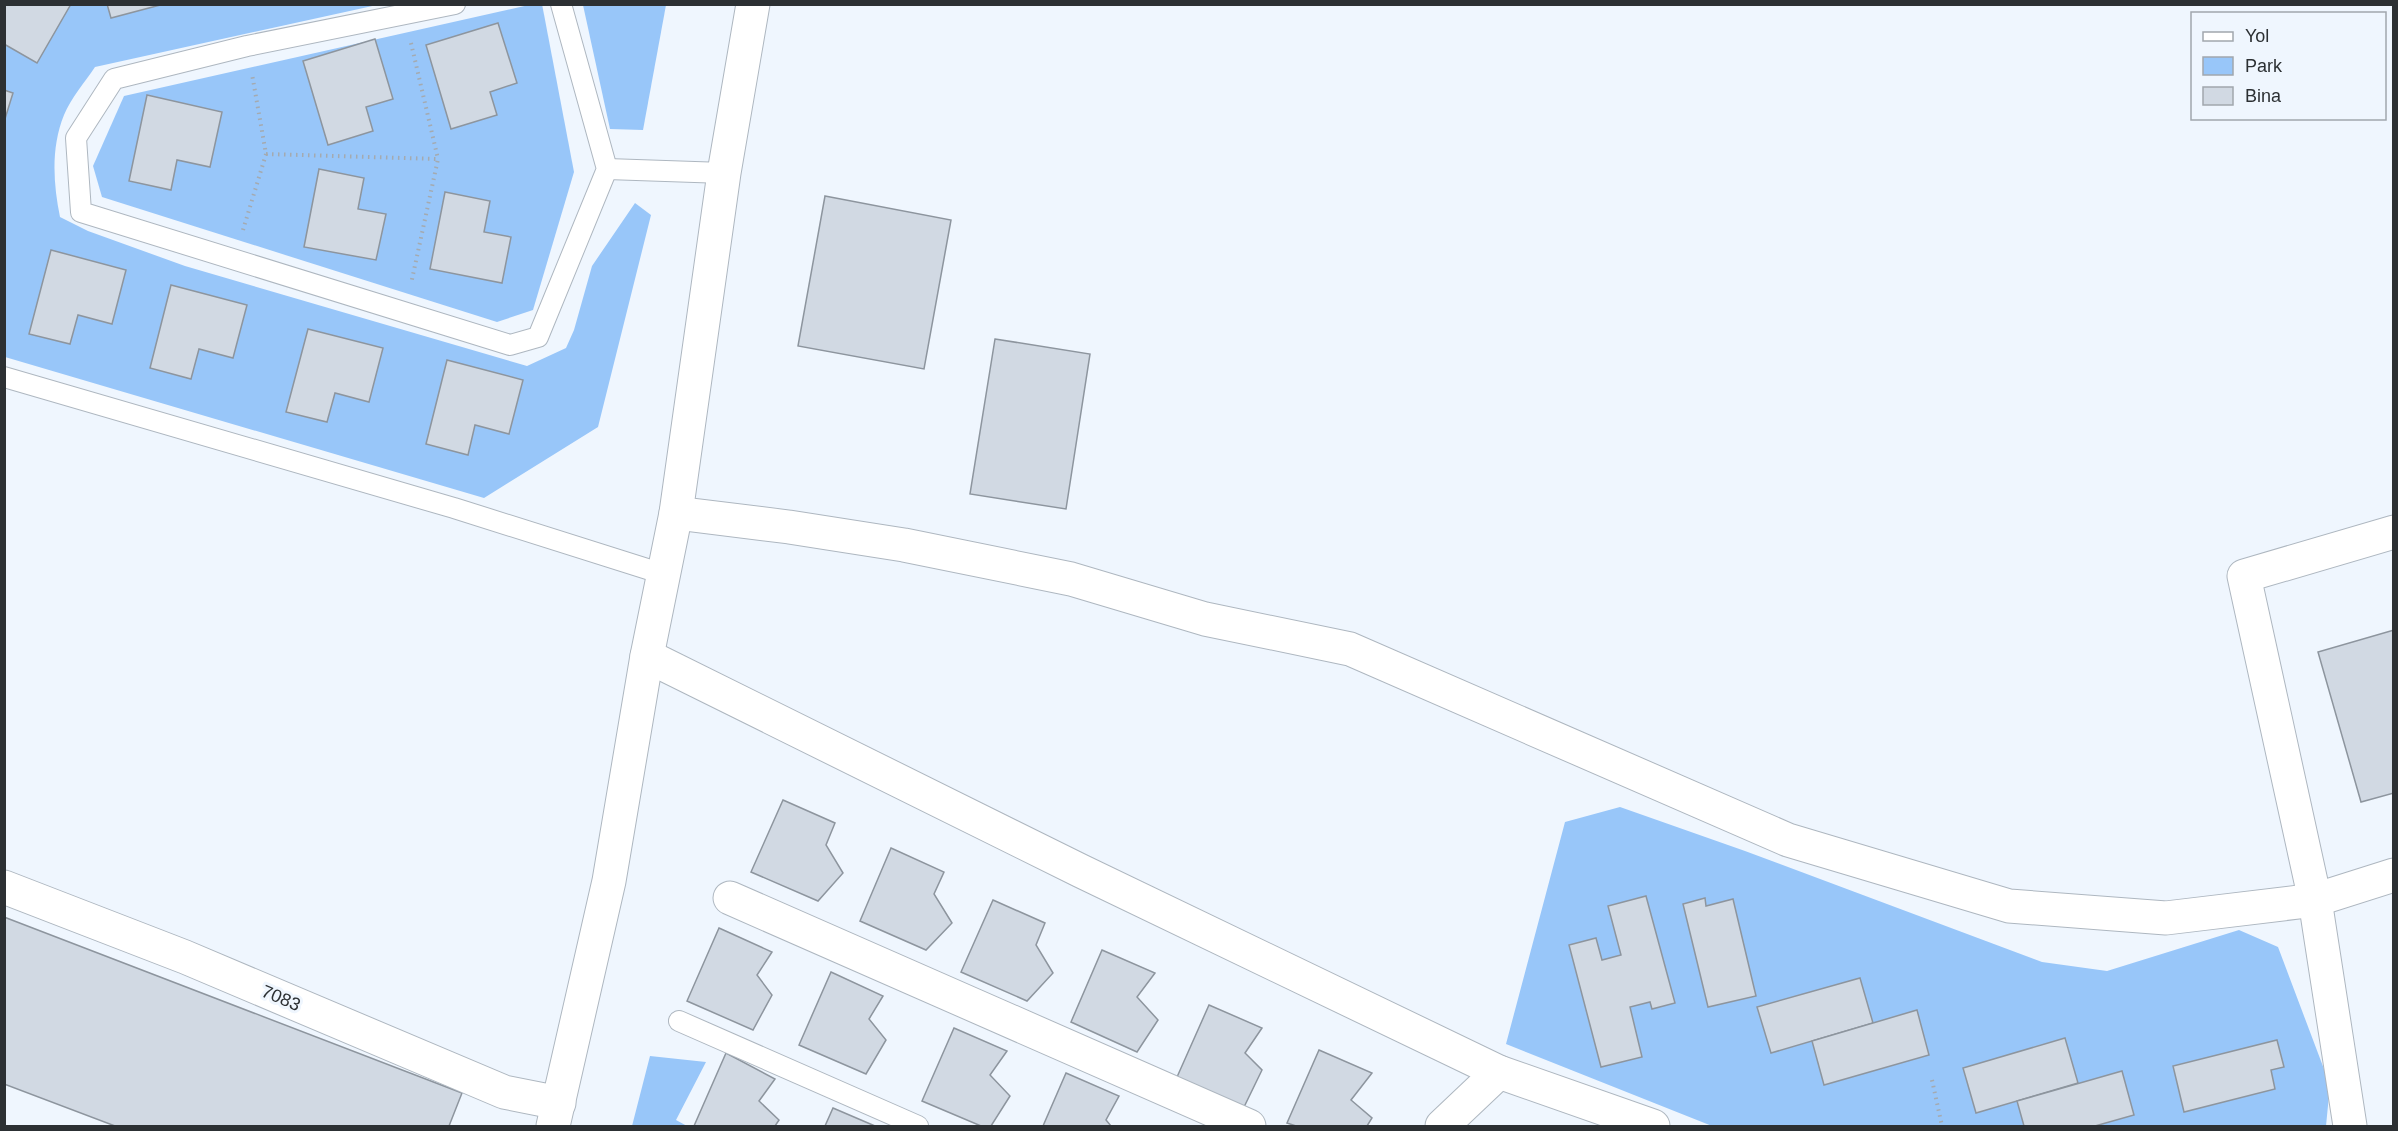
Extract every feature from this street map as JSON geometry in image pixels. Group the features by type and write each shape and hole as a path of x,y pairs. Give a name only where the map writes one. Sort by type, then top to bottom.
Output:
{"street":[{"path":"556,1115 609,881 646,656 676,513 724,173 753,4"},
{"path":"676,513 789,527 904,546 1071,579 1205,619 1350,649 1788,840 2009,906 2166,918 2315,900 2394,875"},
{"path":"2350,1126 2315,900 2244,576 2394,532"},
{"path":"646,656 1081,871 1499,1072 1653,1126"},
{"name":"7083","path":"4,887 185,957 556,1115"},
{"path":"730,898 1249,1126"},
{"path":"1442,1126 1499,1072"}],"lane":[{"path":"455,4 405,16 247,46 114,79 76,138 81,212 510,345 538,337 608,169 561,4"},
{"path":"608,169 724,173"},
{"path":"4,376 454,508 663,574"},
{"path":"679,1021 918,1126"}],"path":[{"path":"404,312 438,159 405,16"},
{"path":"234,260 266,154 247,46"},
{"path":"266,154 438,159"},
{"path":"1932,1080 1942,1126"}],"green space":[{"path":"542,4 574,172 533,310 497,322 102,197 93,166 124,96 529,5"},
{"path":"4,5 377,5 95,67 70,102 60,127 54,165 60,217 88,231 185,266 527,366 566,348 574,330 592,266 635,203 651,215 598,427 484,498 5,357"},
{"path":"583,5 666,5 643,130 610,129"},
{"path":"1620,807 2042,962 2107,971 2239,930 2278,947 2330,1085 2326,1126 1712,1126 1506,1044 1565,822"},
{"path":"650,1056 706,1062 676,1120 687,1126 632,1126"}],"building":[{"path":"4,4 71,4 37,63 4,44"},
{"path":"107,4 164,4 111,18"},
{"path":"498,23 517,83 490,92 497,115 451,129 426,45"},
{"path":"375,39 393,99 366,107 373,131 328,145 303,61"},
{"path":"4,90 13,93 4,122"},
{"path":"147,95 222,112 210,167 177,160 171,190 129,181"},
{"path":"319,169 364,178 358,209 386,214 376,260 304,247"},
{"path":"445,192 490,201 484,232 511,237 502,283 430,269"},
{"path":"825,196 951,220 924,369 798,346"},
{"path":"51,250 126,270 112,324 78,315 70,344 29,334"},
{"path":"171,285 247,305 233,358 199,349 191,379 150,368"},
{"path":"308,329 383,348 369,402 335,393 327,422 286,412"},
{"path":"995,339 1090,354 1066,509 970,494"},
{"path":"447,360 523,380 509,434 475,425 468,455 426,444"},
{"path":"2394,630 2394,793 2361,802 2318,652"},
{"path":"783,800 835,823 826,845 843,873 818,901 751,872"},
{"path":"891,848 944,872 934,894 952,923 926,950 860,921"},
{"path":"1646,896 1675,1003 1652,1009 1650,1002 1630,1007 1642,1057 1601,1067 1569,945 1596,938 1602,960 1621,955 1608,906"},
{"path":"1705,898 1706,906 1733,899 1756,996 1708,1007 1683,904"},
{"path":"993,900 1045,923 1036,945 1053,973 1027,1001 961,972"},
{"path":"4,917 462,1093 449,1126 115,1126 4,1084"},
{"path":"719,928 772,952 757,975 772,995 753,1030 687,1001"},
{"path":"1102,950 1155,973 1137,997 1158,1020 1137,1052 1071,1022"},
{"path":"831,972 883,996 869,1019 886,1040 866,1074 799,1045"},
{"path":"1860,978 1873,1023 1771,1053 1757,1007"},
{"path":"1209,1005 1262,1028 1245,1053 1262,1070 1244,1107 1177,1077"},
{"path":"1917,1010 1929,1055 1824,1085 1812,1041"},
{"path":"954,1028 1007,1051 990,1075 1010,1096 991,1126 981,1126 922,1101"},
{"path":"2065,1038 2078,1083 1976,1113 1963,1068"},
{"path":"2277,1040 2284,1067 2271,1070 2275,1089 2184,1112 2173,1066"},
{"path":"1319,1050 1372,1073 1351,1100 1372,1118 1367,1126 1296,1126 1287,1123"},
{"path":"726,1053 775,1079 759,1101 779,1120 775,1126 694,1126"},
{"path":"2122,1071 2134,1115 2095,1126 2024,1126 2017,1101"},
{"path":"1066,1073 1119,1096 1106,1120 1111,1126 1043,1126"},
{"path":"833,1108 875,1126 825,1126"}]}
